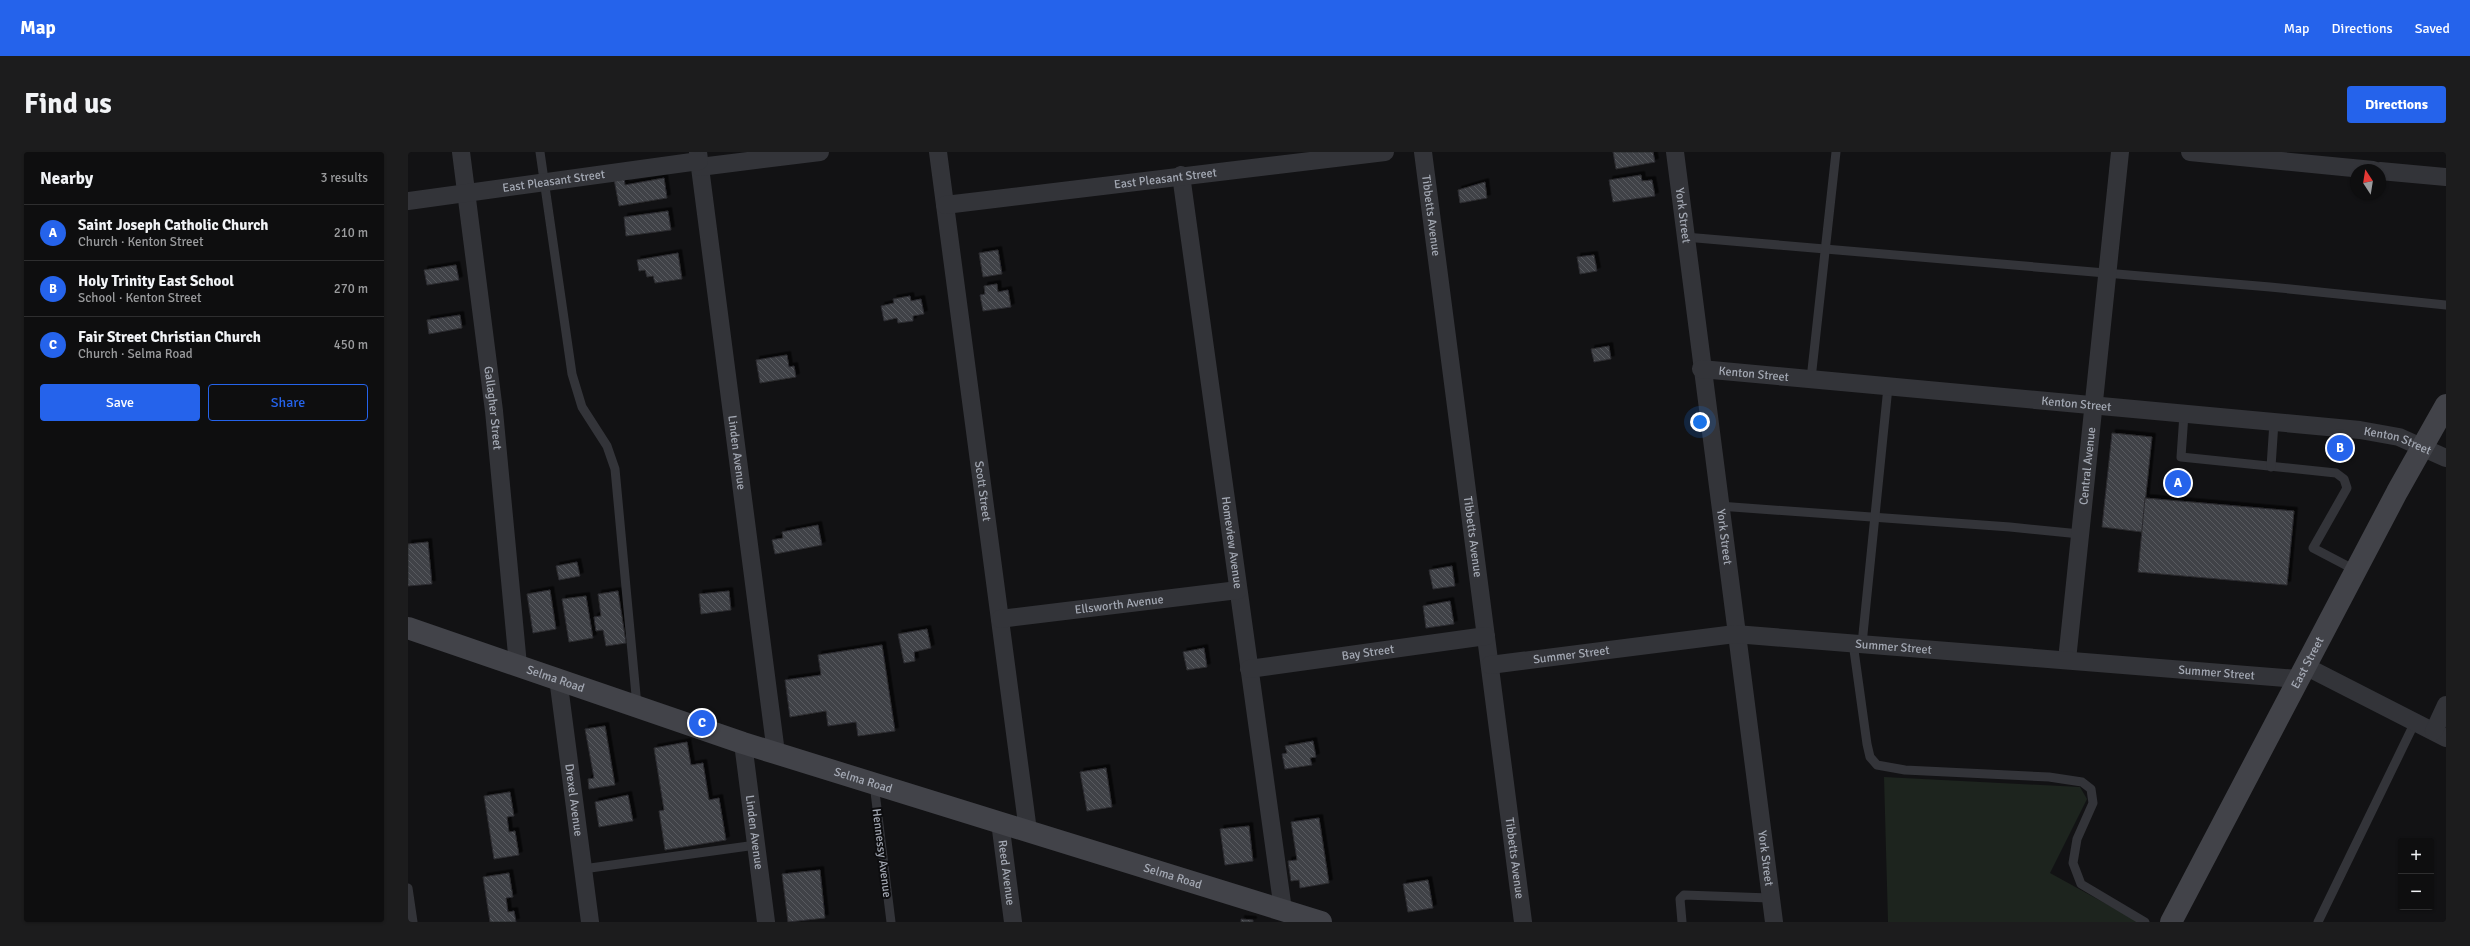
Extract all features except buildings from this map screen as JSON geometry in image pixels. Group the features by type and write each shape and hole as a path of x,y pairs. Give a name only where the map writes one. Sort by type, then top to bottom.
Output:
{"street":[{"name":"Gallagher Street","path":"461,152 494,412 518,665"},
{"name":"East Pleasant Street","path":"408,201 699,160 820,152"},
{"name":"Scott Street","path":"938,152 1028,831"},
{"name":"East Pleasant Street","path":"945,205 1181,175 1385,152"},
{"name":"Tibbetts Avenue","path":"1423,152 1523,922"},
{"name":"York Street","path":"1675,152 1735,634 1774,922"},
{"name":"Central Avenue","path":"2067,660 2120,152"},
{"path":"2190,152 2350,168"},
{"name":"Linden Avenue","path":"699,160 776,753"},
{"path":"2386,172 2446,177"},
{"name":"Homeview Avenue","path":"1181,175 1283,910"},
{"name":"Kenton Street","path":"1702,369 2360,430 2399,437 2423,446 2446,458"},
{"name":"East Street","path":"2171,922 2355,570 2446,405"},
{"name":"Ellsworth Avenue","path":"1000,619 1238,590"},
{"name":"Selma Road","path":"408,628 558,678 743,743 1321,922"},
{"name":"Summer Street","path":"1490,665 1735,634 2067,660 2302,672 2415,722 2440,735"},
{"name":"Bay Street","path":"1249,669 1486,636"},
{"name":"Drexel Avenue","path":"558,678 590,922"},
{"path":"2440,735 2446,705"},
{"name":"Linden Avenue","path":"743,743 766,922"},
{"name":"Reed Avenue","path":"1000,822 1014,922"}],"lane":[{"path":"540,152 543,182 572,374 582,407 607,446 615,469 637,706"},
{"path":"1811,379 1836,152"},
{"path":"1685,238 2270,287 2446,304"},
{"path":"1888,386 1875,516 1857,644 1867,744 1870,757 1877,765 1905,770 2049,777 2082,782 2091,789 2093,803 2077,839 2073,863 2081,884 2145,922"},
{"path":"2184,414 2181,458 2336,473 2344,479 2347,488 2314,548 2355,570"},
{"path":"2271,467 2274,422"},
{"path":"1719,506 1875,516 2080,534"},
{"path":"2318,922 2415,722"},
{"name":"Hennessy Avenue","path":"873,783 891,922"},
{"path":"583,869 756,845"},
{"path":"408,888 413,922"},
{"path":"1682,922 1680,899 1684,895 1770,898"}],"shaded area":[{"path":"1884,777 2080,787 2087,799 2050,873 2139,922 1888,922"}],"place":[{"name":"Holy Trinity East School","path":"2340,448"},
{"name":"Saint Joseph Catholic Church","path":"2178,483"},
{"name":"Fair Street Christian Church","path":"702,723"}]}
